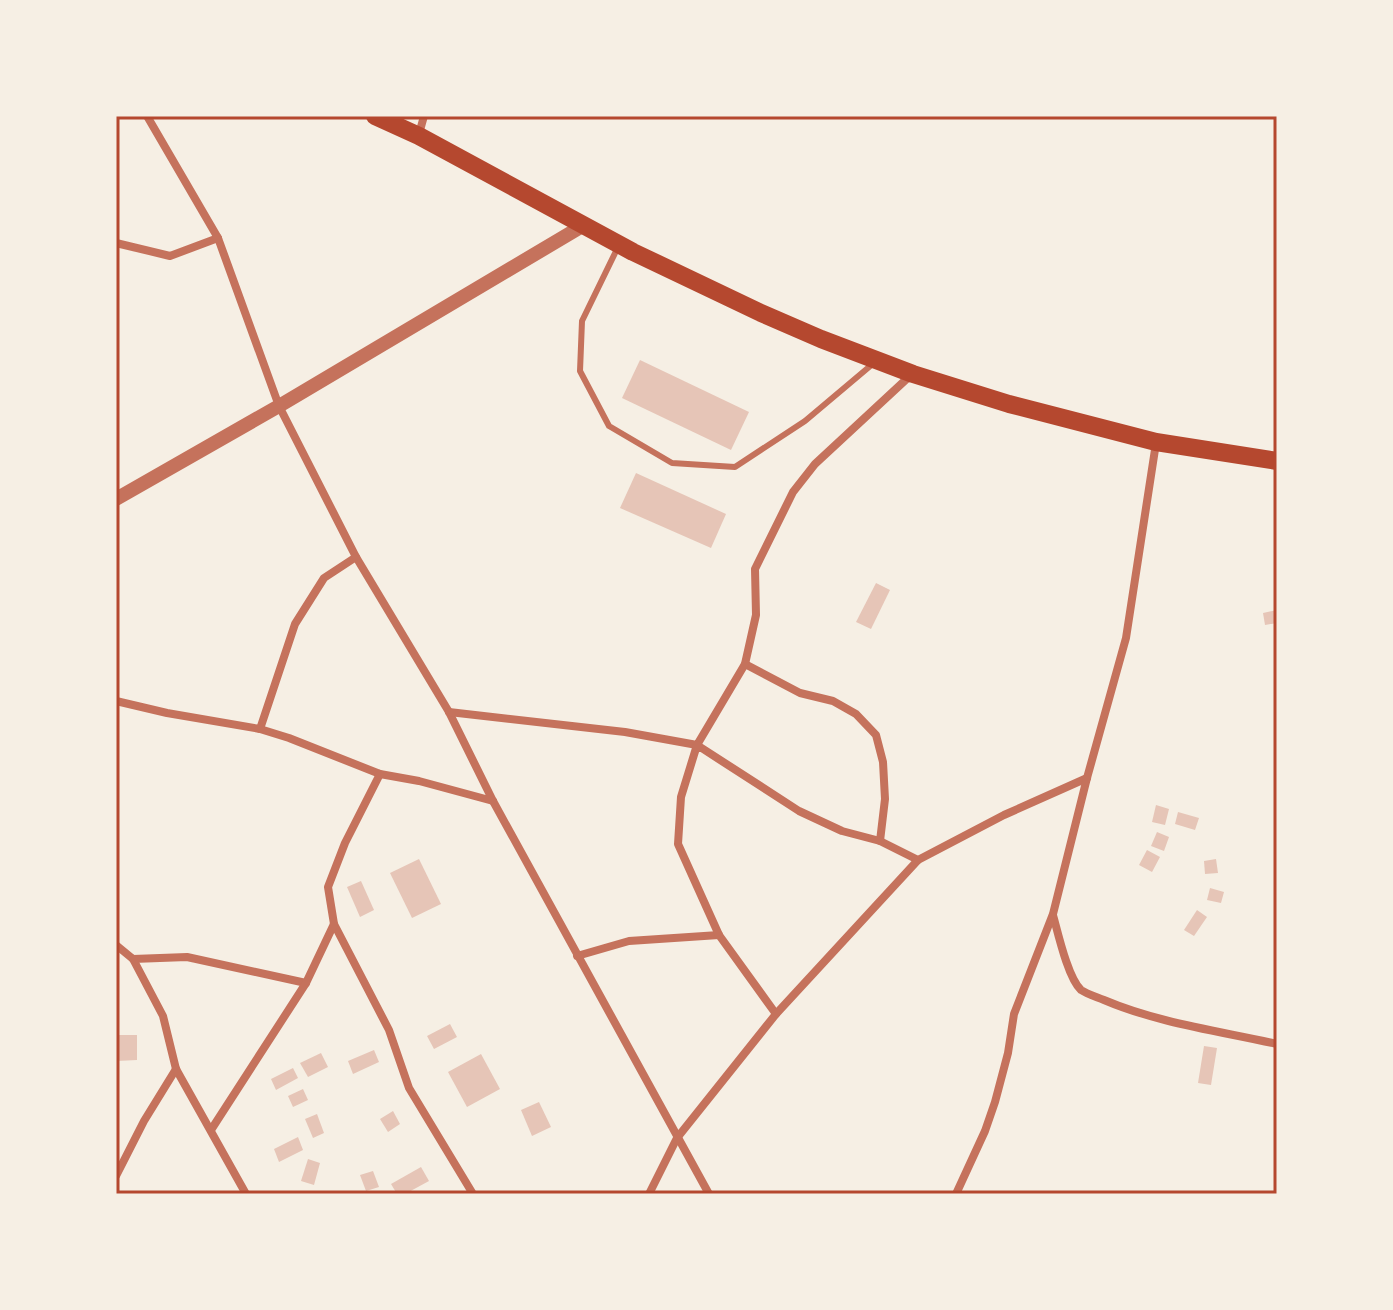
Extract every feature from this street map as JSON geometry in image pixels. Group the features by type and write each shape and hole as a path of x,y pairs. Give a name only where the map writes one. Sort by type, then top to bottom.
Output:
{"main road":[{"path":"375,116 419,136 619,244 761,313 913,374 1009,404 1156,442 1277,461"}],"street":[{"path":"147,116 218,238 279,406 356,557 449,712 493,801 709,1194"},
{"path":"419,136 424,116"},
{"path":"116,499 584,225"},
{"path":"116,243 170,256 218,238"},
{"path":"776,1014 719,935 678,844 681,797 697,745 745,664 756,615 755,569 793,492 815,464 913,374"},
{"path":"956,1194 985,1131 1008,1053 1014,1014 1053,914 1126,638 1156,442"},
{"path":"260,729 295,624 324,578 356,557"},
{"path":"745,664 800,693 833,701 856,714 876,735 883,762 884,786 880,841"},
{"path":"116,701 260,729 380,774 493,801"},
{"path":"449,712 625,732 697,745 799,811 842,831 880,841 918,860"},
{"path":"380,774 345,843 328,887 334,924 389,1030 409,1088 473,1194"},
{"path":"649,1194 677,1138 776,1014 918,860 1004,815 1087,778"},
{"path":"1053,914 1064,955 1081,990 1151,1017 1277,1044"},
{"path":"211,1130 306,983 334,924"},
{"path":"577,956 629,941 719,935"},
{"path":"116,945 133,959 163,1016 176,1069 246,1194"},
{"path":"133,959 187,957 306,983"},
{"path":"116,1176 144,1121 176,1069"}],"lane":[{"path":"619,244 582,321 580,371 609,426 672,463 735,467 805,421 877,360"}],"building":[{"path":"640,360 749,412 731,450 622,398"},
{"path":"636,473 726,514 711,548 620,508"},
{"path":"876,583 890,590 871,629 856,622"},
{"path":"1277,610 1277,623 1265,625 1263,613"},
{"path":"1156,805 1169,809 1165,825 1152,822"},
{"path":"1178,812 1199,818 1195,830 1175,824"},
{"path":"1157,832 1169,837 1164,851 1151,846"},
{"path":"1147,850 1160,857 1152,872 1139,865"},
{"path":"419,859 441,904 412,918 390,873"},
{"path":"1216,859 1218,873 1205,874 1204,861"},
{"path":"361,881 374,910 360,917 347,887"},
{"path":"1210,888 1224,892 1221,903 1207,900"},
{"path":"1197,910 1207,917 1194,936 1184,930"},
{"path":"450,1024 457,1037 434,1049 427,1036"},
{"path":"117,1035 137,1035 137,1060 117,1061"},
{"path":"1204,1046 1217,1048 1211,1085 1198,1083"},
{"path":"374,1050 379,1062 353,1074 348,1061"},
{"path":"321,1053 328,1067 308,1077 300,1063"},
{"path":"481,1054 500,1089 467,1107 448,1072"},
{"path":"293,1068 298,1078 276,1090 271,1079"},
{"path":"303,1089 308,1100 293,1107 288,1096"},
{"path":"539,1102 551,1127 532,1136 521,1110"},
{"path":"393,1111 400,1124 388,1132 380,1119"},
{"path":"317,1114 324,1133 313,1138 305,1119"},
{"path":"298,1137 303,1150 279,1162 274,1149"},
{"path":"308,1159 320,1163 314,1185 301,1181"},
{"path":"421,1167 429,1181 405,1194 397,1194 391,1184"},
{"path":"373,1171 379,1187 366,1191 360,1175"}]}
